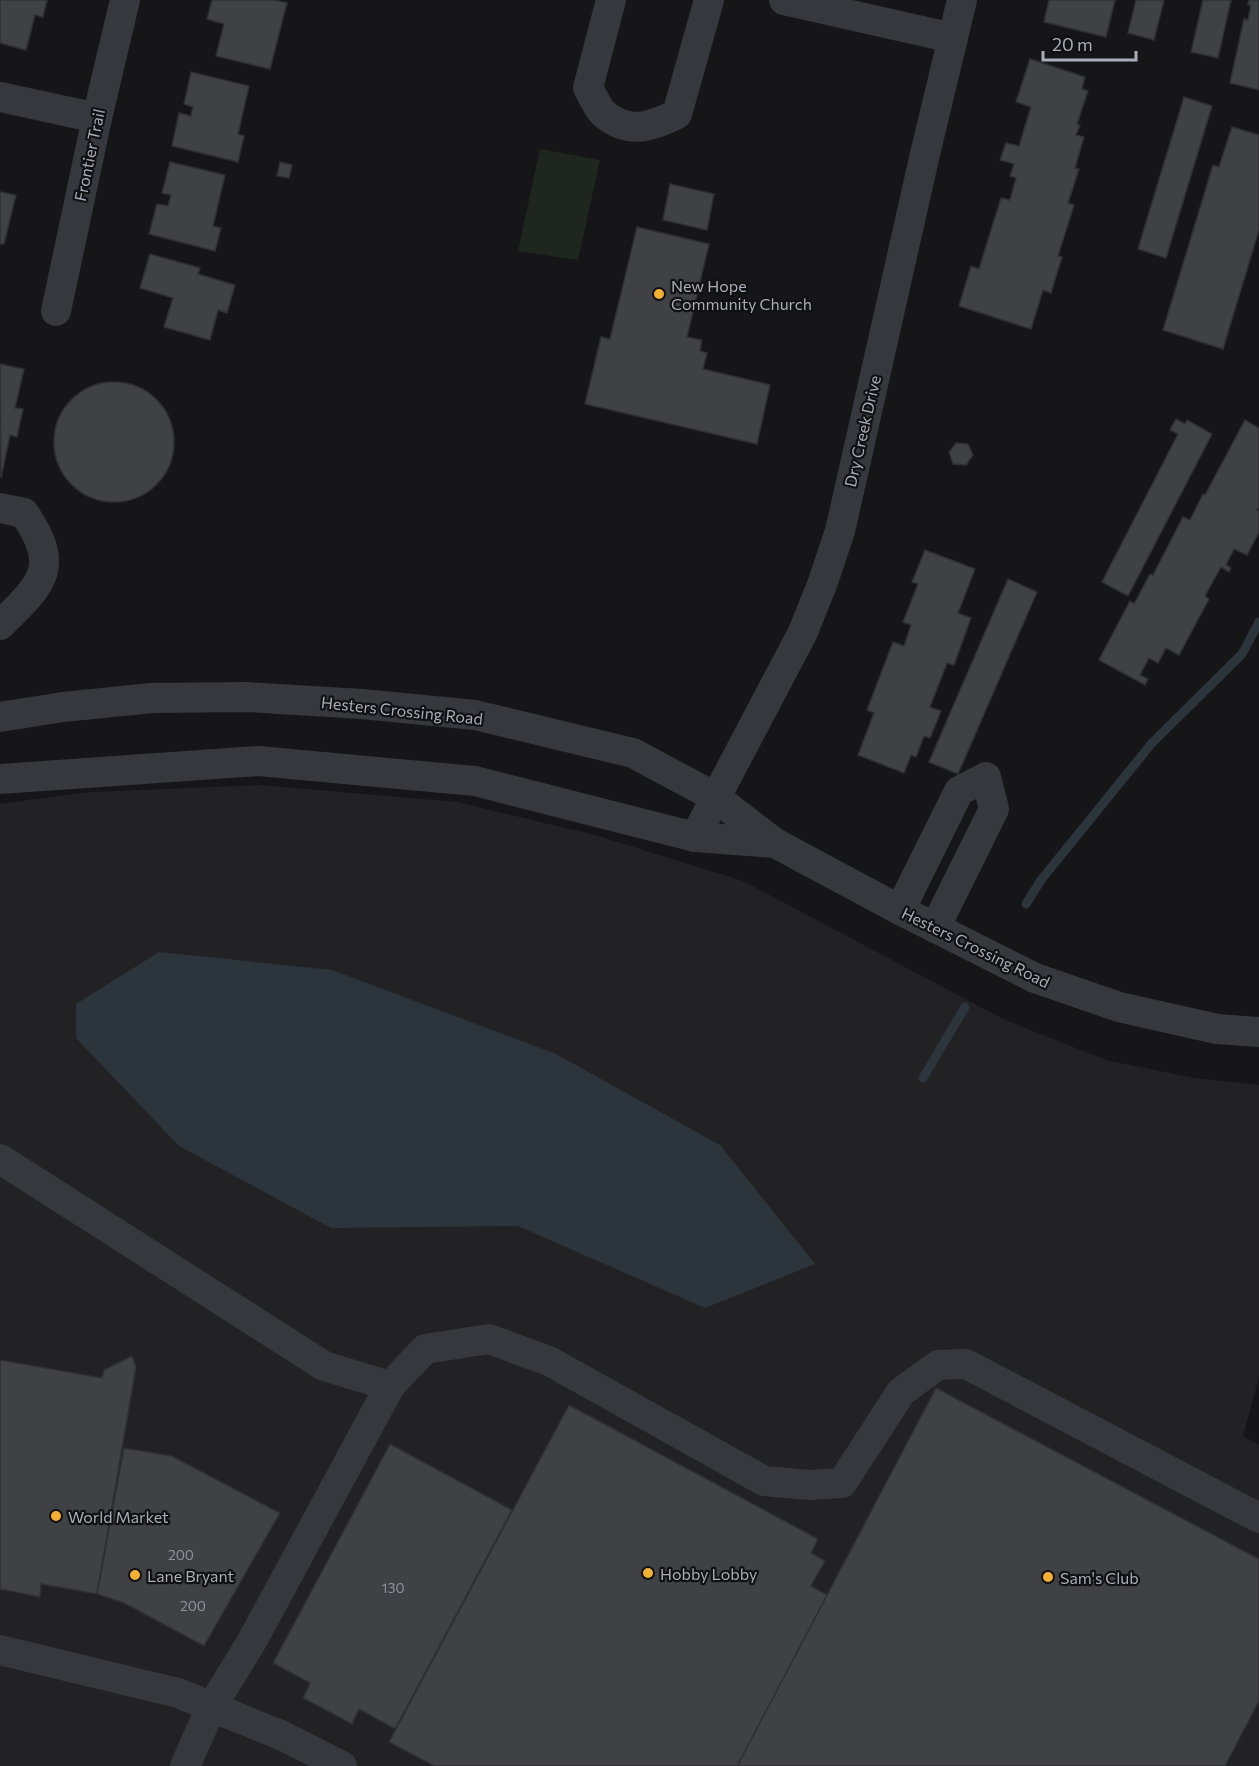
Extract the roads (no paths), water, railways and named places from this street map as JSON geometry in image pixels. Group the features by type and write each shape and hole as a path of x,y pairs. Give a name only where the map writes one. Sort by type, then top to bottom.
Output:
{"street":[{"name":"Frontier Trail","path":"56,312 97,118 125,0"},
{"path":"611,0 588,88 602,112 625,127 654,125 677,114 709,0"},
{"path":"784,0 953,38"},
{"name":"Dry Creek Drive","path":"695,837 803,632 840,531 962,0"},
{"path":"0,97 97,118"},
{"path":"0,508 24,513 37,532 45,554 41,581 23,603 0,625"},
{"name":"Hesters Crossing Road","path":"0,717 63,707 152,698 247,697 362,704 475,715 633,753 716,797 775,843 900,910 1035,978 1119,1007 1217,1029 1259,1032"},
{"name":"Hesters Crossing Road","path":"0,779 258,761 475,781 695,837 775,843"},
{"path":"900,910 960,790 986,777 994,809 935,928"},
{"path":"0,1159 324,1366 390,1386"},
{"path":"185,1766 211,1708 252,1641 390,1386 425,1349 489,1339 549,1361 764,1481 809,1485 842,1483 901,1392 938,1365 966,1364 1259,1518"},
{"path":"0,1650 178,1693 211,1708 296,1756 342,1766"}],"waterway":[{"path":"1026,904 1041,880 1152,743 1242,654 1259,622"},
{"path":"923,1078 965,1007"}],"place":[{"name":"New Hope Community Church","path":"659,294"},
{"name":"World Market","path":"56,1516"},
{"name":"Hobby Lobby","path":"648,1573"},
{"name":"Lane Bryant","path":"135,1575"},
{"name":"Sam's Club","path":"1048,1577"}]}
